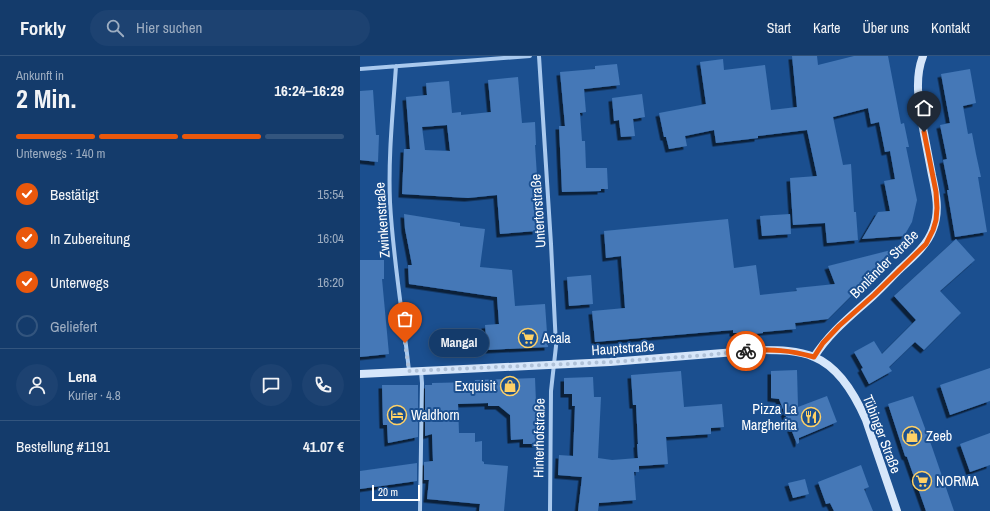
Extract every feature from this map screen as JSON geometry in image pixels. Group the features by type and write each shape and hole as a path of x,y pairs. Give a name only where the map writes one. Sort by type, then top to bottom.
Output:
{"main road":[{"name":"Bonländer Straße","path":"814,357 823,343 839,326 874,295 926,244 933,230 937,208 936,192 921,114 918,90 918,77 923,56"},
{"name":"Hauptstraße","path":"360,374 554,365 761,350 791,351 814,357"},
{"name":"Tübinger Straße","path":"814,357 827,364 837,373 853,393 866,420 897,511"}],"street":[{"path":"360,69 530,56"},
{"name":"Untertorstraße","path":"539,56 545,132 555,313 556,346 554,365"},
{"name":"Zwinkenstraße","path":"396,66 391,136 390,200 409,371"},
{"name":"Hinterhofstraße","path":"550,511 551,391 554,365"},
{"path":"420,511 421,370"}],"building":[{"path":"792,56 817,56 818,65 854,56 888,56 901,124 904,123 909,147 906,147 917,200 912,222 904,236 862,239 878,212 890,211 884,181 895,179 890,151 885,152 879,122 871,124 868,108 833,117 843,165 851,164 854,212 856,212 858,240 827,243 825,223 793,225 790,178 817,176 807,130 716,143 714,130 685,136 687,146 669,149 666,137 664,137 659,113 706,104 700,62 723,59 724,70 765,65 771,110 797,107"},
{"path":"617,64 620,85 584,89 586,112 580,113 582,141 585,141 586,168 607,168 608,189 601,189 601,191 562,192 559,126 565,126 560,72 595,69 595,66"},
{"path":"970,69 976,103 963,106 968,134 972,133 981,177 978,177 987,232 955,237 947,190 949,190 943,160 947,159 940,125 950,123 941,74"},
{"path":"518,77 522,123 535,122 538,192 533,192 536,231 500,234 497,195 468,198 402,194 404,149 410,149 406,97 427,95 426,83 449,81 452,113 461,112 461,115 491,112 488,80","holes":["447,125 450,151 425,150 422,127"]},
{"path":"373,90 376,135 379,135 378,162 360,160 360,91"},
{"path":"642,94 645,117 633,119 635,136 621,137 619,120 614,121 612,98"},
{"path":"404,214 460,223 460,226 485,229 480,267 512,270 515,306 545,304 548,347 487,350 485,325 499,324 497,297 409,284 408,265 412,265 405,229"},
{"path":"790,214 791,234 762,236 760,216"},
{"path":"728,219 734,268 756,265 760,295 797,291 796,288 835,284 828,266 899,248 828,319 795,323 796,329 737,336 737,333 733,333 733,330 595,342 592,311 625,308 621,256 606,258 604,231"},
{"path":"956,239 975,260 940,291 961,313 924,350 915,342 889,367 892,371 869,384 861,369 863,368 854,352 874,341 882,354 916,320 894,296"},
{"path":"360,260 384,260 384,279 382,279 389,354 360,357"},
{"path":"591,275 593,304 569,306 567,277"},
{"path":"990,368 990,401 950,415 940,385"},
{"path":"797,370 798,407 827,396 837,422 799,438 799,443 797,444 779,399 771,398 771,371"},
{"path":"681,371 684,407 722,404 724,427 711,428 711,434 666,437 668,464 639,466 639,472 634,472 636,500 599,503 598,511 578,511 582,477 558,475 559,455 573,456 575,406 572,406 572,394 564,394 564,378 593,377 594,397 601,397 598,458 612,460 638,458 636,405 633,405 631,375"},
{"path":"535,378 537,427 540,427 540,444 523,444 523,439 511,440 510,415 499,406 488,406 488,403 458,404 459,433 475,433 475,442 482,441 482,461 484,464 508,466 504,511 479,511 480,504 427,499 429,480 424,480 424,462 433,461 432,434 425,436 425,385 432,385 432,383 475,382 475,380"},
{"path":"382,385 418,385 418,437 388,443 387,425 383,425"},
{"path":"913,396 954,511 926,511 907,457 905,456 888,404"},
{"path":"990,433 990,465 970,472 960,444"},
{"path":"417,463 417,481 360,489 360,471"},
{"path":"861,465 869,487 864,489 873,511 834,511 830,503 826,504 818,482"},
{"path":"805,479 809,494 793,498 788,483"}],"way so far":[{"path":"405,343 409,371 610,362 746,351"}],"place":[{"name":"Acala","path":"528,338"},
{"name":"Mangal","path":"405,343"},
{"name":"Exquisit","path":"510,386"},
{"name":"Waldhorn","path":"397,415"},
{"name":"Pizza La Margherita","path":"811,417"},
{"name":"Zeeb","path":"912,436"},
{"name":"NORMA","path":"922,481"}],"route":[{"path":"746,351 791,351 814,357 823,343 839,326 874,295 926,244 933,230 937,208 936,192 924,132"}]}
